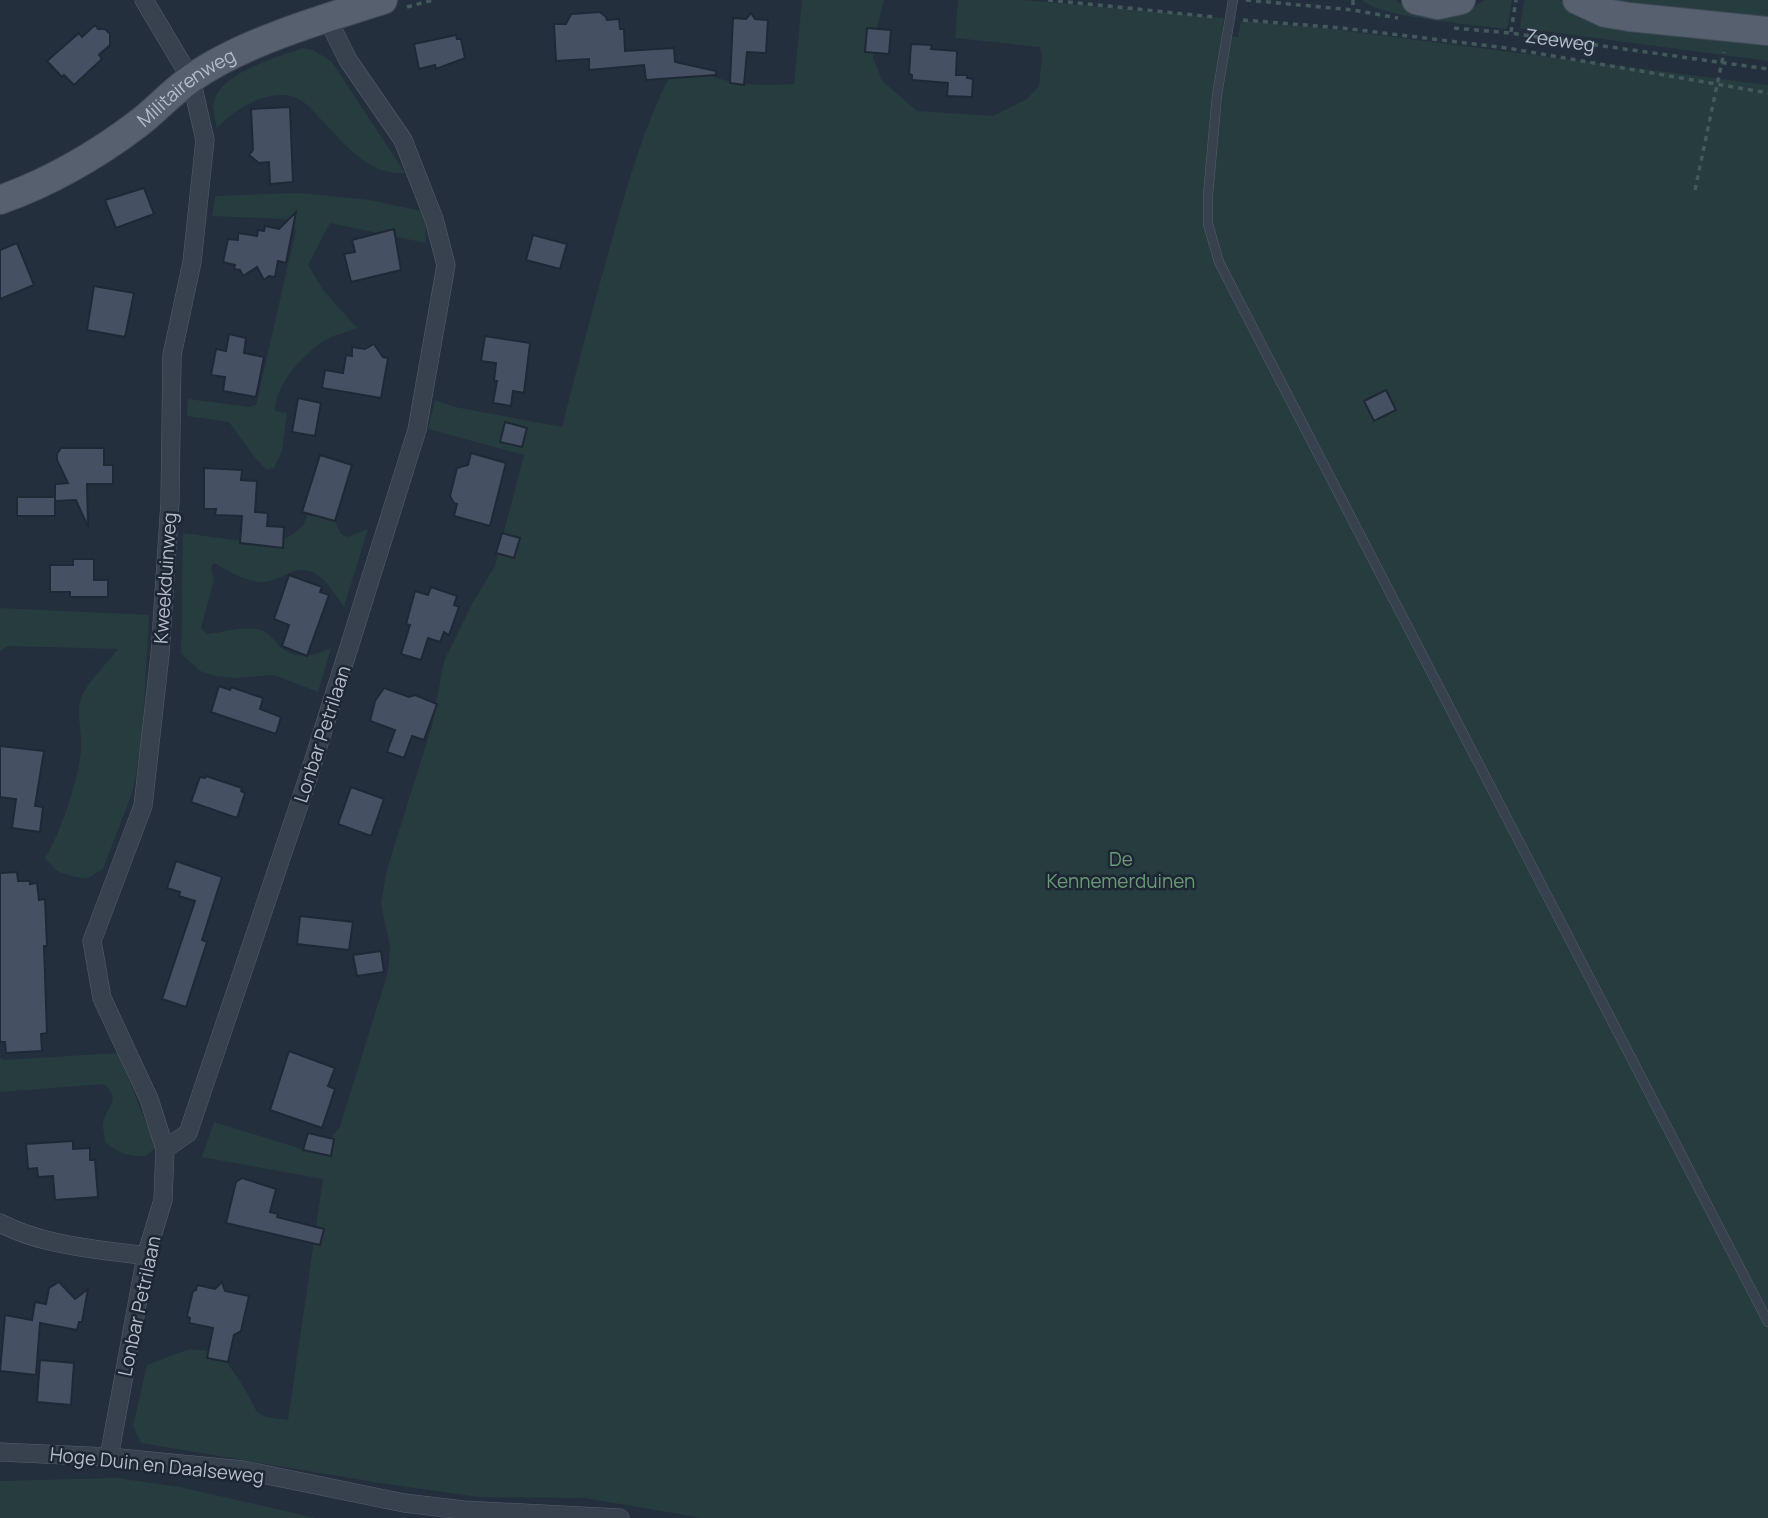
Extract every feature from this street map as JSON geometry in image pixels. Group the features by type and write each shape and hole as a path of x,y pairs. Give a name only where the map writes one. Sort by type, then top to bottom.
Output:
{"main road":[{"name":"Militairenweg","path":"0,200 70,169 138,124 188,72 224,40 330,9 383,0"},
{"path":"1410,10 1461,0"},
{"name":"Zeeweg","path":"1577,0 1605,13 1617,15 1768,31"},
{"name":"Militairenweg","path":"0,183 36,169 188,72"}],"street":[{"name":"Kweekduinweg","path":"144,0 188,72 205,140 192,262 172,355 170,502 160,654 143,806 92,941 102,998 149,1099 165,1149"},
{"name":"Lonbar Petrilaan","path":"109,1457 146,1256 163,1200 165,1149 188,1132 309,775 417,430 446,265 434,219 403,140 348,60 331,26 330,9"},
{"path":"0,1223 15,1231 66,1244 146,1256"},
{"name":"Hoge Duin en Daalseweg","path":"0,1452 109,1457 243,1470 416,1505 522,1514 620,1518"}],"lane":[{"path":"1233,0 1217,95 1208,195 1208,224 1219,262 1768,1322"}],"path":[{"path":"1048,0 1342,28 1507,48 1768,93"},
{"path":"1244,0 1353,10 1410,10"},
{"path":"1353,0 1353,10"},
{"path":"1510,33 1516,0"},
{"name":"Zeeweg","path":"1442,26 1768,69"},
{"path":"1695,190 1728,27"}],"green space":[{"name":"De Kennemerduinen","path":"802,0 884,0 873,57 882,81 917,111 993,116 1027,99 1039,86 1042,54 1040,47 955,38 958,0 1023,0 1224,18 1222,35 1238,37 1241,21 1323,28 1768,85 1768,1518 702,1518 585,1498 478,1497 141,1443 133,1426 147,1365 189,1349 208,1351 224,1358 257,1412 266,1417 288,1420 323,1179 202,1157 214,1122 308,1151 331,1138 340,1126 388,972 390,947 381,903 387,869 432,726 444,661 473,602 495,566 524,455 428,429 435,400 455,407 562,427 631,175 652,114 670,75 690,68 741,83 794,84"},
{"path":"1362,0 1396,0 1410,10 1461,14 1485,0 1512,0 1507,29 1388,12"},
{"path":"1524,0 1558,0 1768,40 1768,61 1520,28"},
{"path":"1599,0 1768,0 1768,23"},
{"path":"303,48 313,50 332,62 405,173 390,172 362,160 307,105 284,95 259,99 235,112 217,128 214,101 228,82 252,67"},
{"path":"299,193 369,200 422,211 426,243 330,223 308,265 324,291 357,328 329,338 317,346 285,381 276,401 275,411 287,413 282,451 274,468 267,470 229,422 187,416 188,399 250,407 256,405 296,230 286,219 212,216 215,196"},
{"path":"309,511 333,518 341,534 347,537 368,529 344,607 322,579 308,571 300,570 271,581 259,582 241,577 214,563 211,567 214,580 201,628 207,634 245,628 261,630 269,634 283,649 301,655 331,648 318,692 274,675 237,678 215,676 200,671 181,654 183,533 271,545 292,535 303,526"},
{"path":"0,608 149,615 142,743 132,793 103,869 88,878 57,871 45,858 63,821 73,791 81,751 79,709 82,696 93,678 118,649 8,646 0,651"},
{"path":"118,1053 156,1147 146,1156 124,1154 105,1142 104,1118 113,1099 104,1084 0,1092 0,1058 4,1060"},
{"path":"117,1478 180,1487 316,1518 0,1518 0,1481"}],"building":[{"path":"600,12 607,20 619,19 620,29 624,29 625,51 674,48 675,62 716,71 716,75 646,80 644,65 589,70 589,59 556,61 554,24 566,24 571,14"},
{"path":"751,13 755,19 768,20 766,53 747,52 744,85 730,83 733,18 746,19"},
{"path":"95,25 110,34 110,45 99,55 102,59 74,85 47,61 79,33 82,37"},
{"path":"867,28 891,30 889,54 865,52"},
{"path":"456,35 457,39 461,39 465,58 436,69 435,65 419,69 414,44"},
{"path":"911,44 932,45 931,49 957,51 956,75 967,75 967,78 973,79 972,97 947,96 948,83 912,80 912,75 909,74"},
{"path":"290,107 293,182 270,184 269,162 259,163 249,155 253,150 251,109"},
{"path":"144,188 154,214 116,228 105,200"},
{"path":"296,212 286,263 278,261 275,277 269,276 264,280 257,267 243,276 240,270 234,269 235,265 223,262 228,239 238,240 238,233 257,236 258,230 264,231 265,226 279,229"},
{"path":"394,229 401,270 351,282 344,254 355,252 352,240"},
{"path":"533,235 567,244 560,269 526,260"},
{"path":"17,243 34,285 0,299 0,250"},
{"path":"94,286 134,293 125,337 87,330"},
{"path":"229,334 246,338 244,353 264,357 256,397 223,391 225,377 211,375 216,349 226,351"},
{"path":"485,336 530,343 524,393 513,391 511,406 493,403 497,381 494,381 496,363 481,361"},
{"path":"374,344 383,357 388,358 381,398 322,388 325,370 343,373 346,355 352,356 352,347 365,349"},
{"path":"1386,390 1396,410 1374,421 1364,401"},
{"path":"298,398 321,403 315,436 292,432"},
{"path":"505,422 527,428 522,447 500,442"},
{"path":"61,448 104,448 104,465 113,465 113,484 87,484 88,527 76,500 55,501 55,484 68,483 57,460"},
{"path":"471,453 506,463 490,526 454,516 457,504 450,496 457,468 468,465"},
{"path":"320,455 352,465 335,521 302,512"},
{"path":"204,468 242,470 241,480 257,481 255,512 268,513 267,526 284,527 283,548 240,543 242,516 215,515 216,509 204,509"},
{"path":"17,497 55,497 55,516 17,516"},
{"path":"502,533 520,538 514,558 496,553"},
{"path":"73,559 94,559 94,580 108,580 108,597 70,597 70,592 50,592 50,565 73,565"},
{"path":"289,575 322,587 320,592 329,595 307,656 282,646 289,625 274,619"},
{"path":"431,587 457,596 454,605 459,607 449,635 444,632 440,642 428,638 421,660 401,654 410,625 406,624 415,591 428,595"},
{"path":"219,686 230,690 231,687 263,698 260,709 281,717 276,734 211,712"},
{"path":"384,688 409,697 415,695 437,704 424,740 412,736 404,758 387,752 395,730 370,721 375,701"},
{"path":"0,746 44,751 35,806 43,807 40,832 12,828 16,799 0,797"},
{"path":"206,776 242,788 241,791 245,793 237,818 191,802 200,777"},
{"path":"351,787 384,799 371,836 338,824"},
{"path":"176,861 222,877 202,940 207,942 186,1007 162,999 195,901 179,896 180,892 167,888"},
{"path":"17,872 18,881 37,883 39,900 45,899 47,1033 41,1034 42,1051 6,1053 5,1042 0,1042 0,873"},
{"path":"300,916 353,922 349,950 297,944"},
{"path":"381,951 384,972 357,976 353,955"},
{"path":"289,1051 335,1068 328,1086 335,1089 322,1128 270,1110"},
{"path":"308,1133 334,1139 331,1156 303,1150"},
{"path":"73,1141 73,1149 90,1148 90,1160 95,1160 98,1197 55,1200 53,1176 38,1177 37,1168 28,1169 26,1144"},
{"path":"242,1178 276,1189 270,1212 278,1214 277,1217 324,1229 320,1245 226,1223 236,1182"},
{"path":"59,1282 75,1299 88,1289 82,1322 79,1322 77,1330 40,1323 36,1375 0,1371 5,1315 32,1320 35,1302 46,1304 49,1288"},
{"path":"222,1282 225,1291 249,1296 241,1331 234,1335 228,1362 207,1358 213,1328 189,1323 190,1318 187,1316 197,1285 215,1289"},
{"path":"40,1360 74,1363 71,1405 37,1402"}]}
